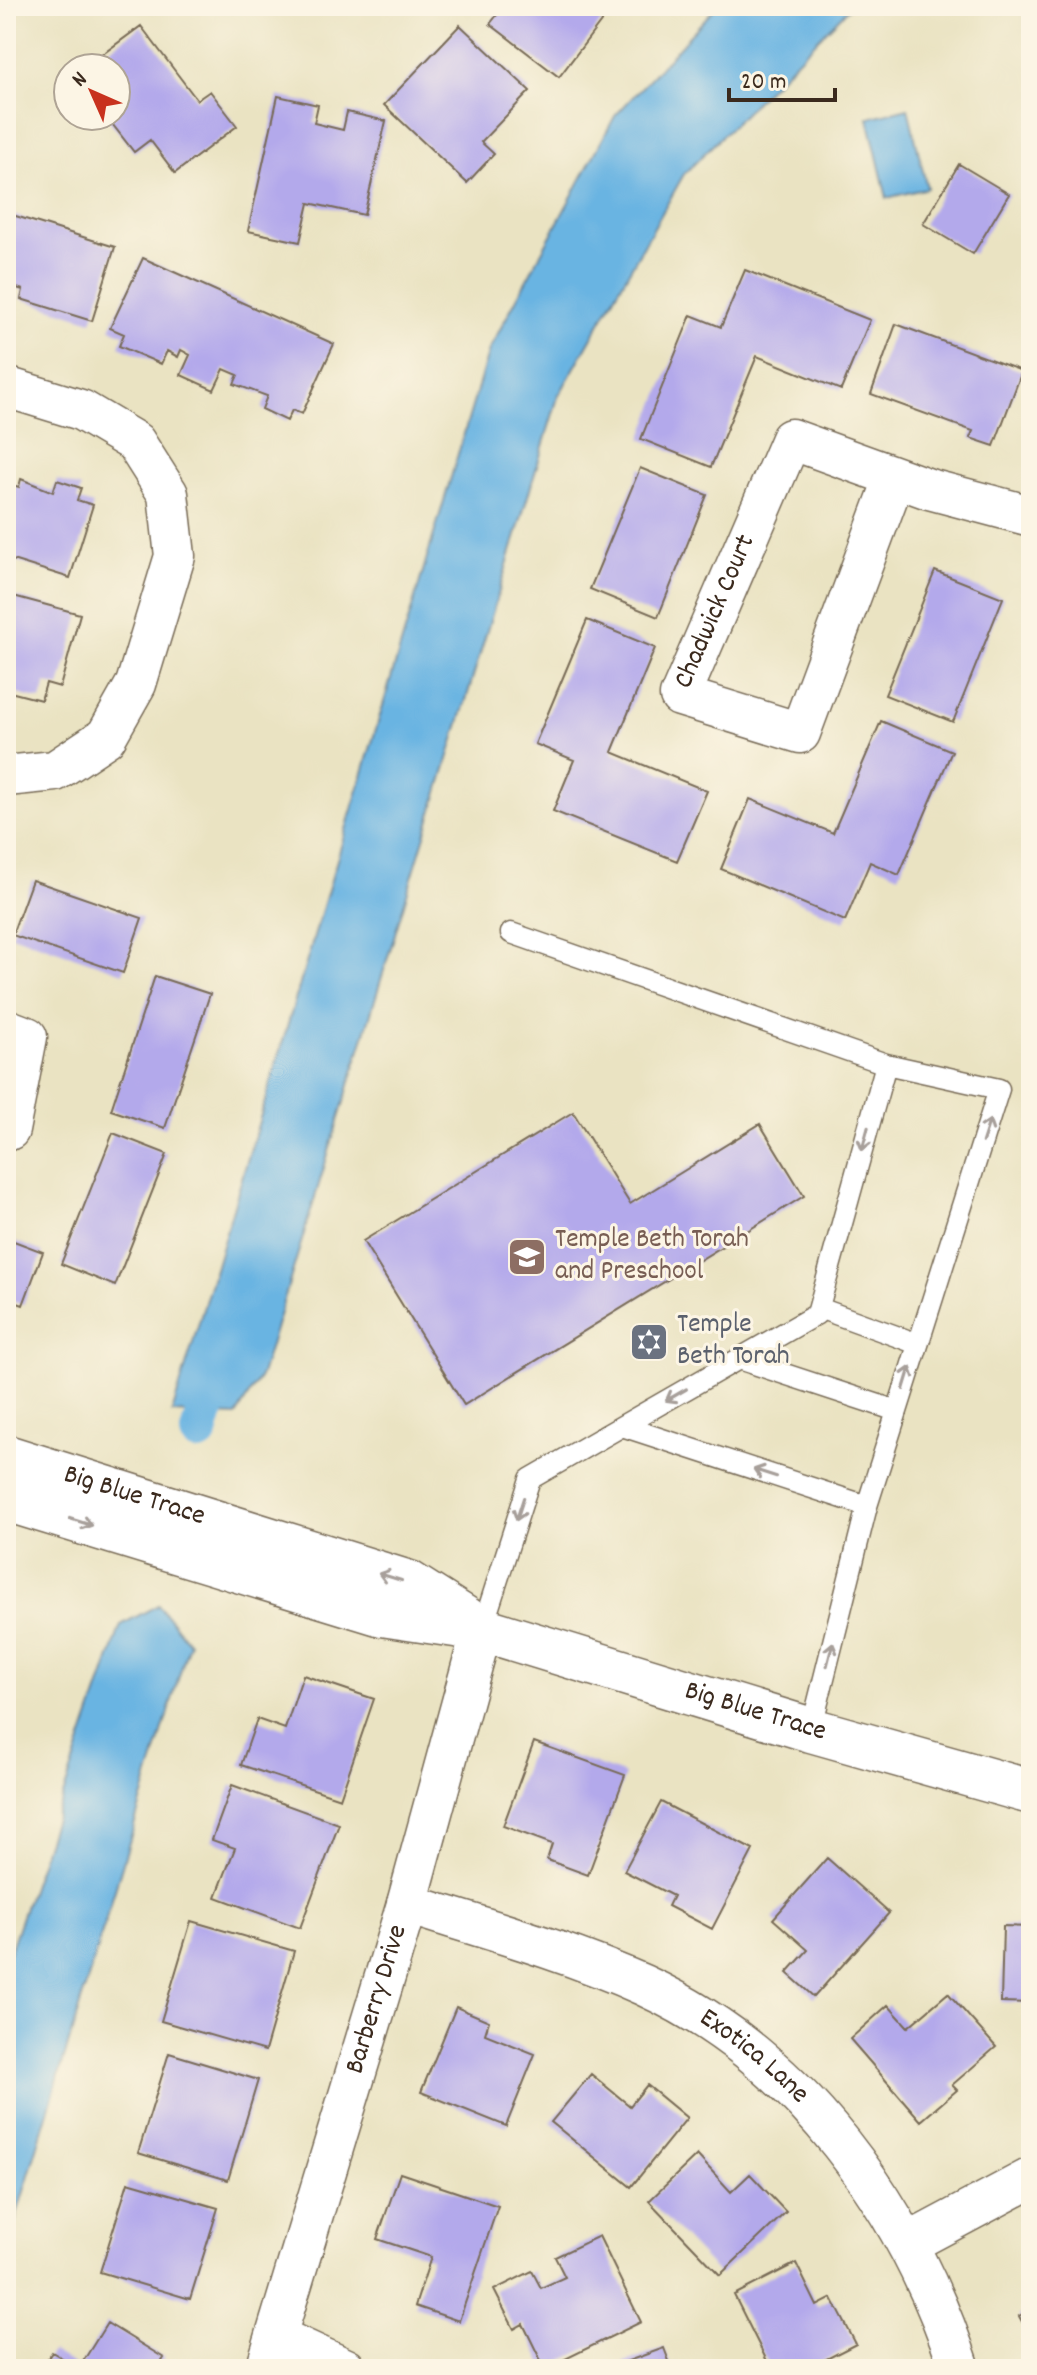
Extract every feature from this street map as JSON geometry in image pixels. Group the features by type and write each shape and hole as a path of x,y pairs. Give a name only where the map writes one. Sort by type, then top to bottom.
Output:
{"street":[{"path":"6,387 81,410 135,442 168,494 175,556 136,684 106,737 55,771 6,776"},
{"name":"Chadwick Court","path":"895,477 800,733 680,696 791,439 895,477 1031,516"},
{"path":"6,1029 27,1037 9,1130 6,1129"},
{"name":"Big Blue Trace","path":"6,1457 409,1583 482,1629"},
{"name":"Big Blue Trace","path":"6,1499 382,1614 482,1629 811,1730 1031,1792"},
{"name":"Barberry Drive","path":"271,2353 407,1904 482,1629"},
{"name":"Exotica Lane","path":"407,1904 584,1960 669,1998 736,2042 797,2094 833,2133 882,2198 933,2292 960,2369"},
{"path":"909,2243 1031,2178"},
{"path":"271,2353 346,2369"}],"lane":[{"path":"511,933 886,1064 999,1089 867,1506 811,1730"},
{"path":"482,1629 530,1479 817,1314 886,1064"},
{"path":"819,1308 918,1344"},
{"path":"739,1359 897,1411"},
{"path":"622,1426 867,1506"}],"water":[{"path":"717,6 851,6 684,174 558,397 261,1375 236,1416 172,1413 489,350 615,116"},
{"path":"908,108 927,188 887,198 868,118"},
{"path":"158,1605 189,1643 6,2251 6,1963 121,1625"}],"building":[{"path":"504,6 586,6 603,19 559,77 490,24"},
{"path":"460,25 530,91 481,142 494,154 467,183 384,105"},
{"path":"141,26 197,100 210,91 237,126 175,173 150,140 134,152 118,132 132,132 132,52 106,52"},
{"path":"278,96 318,105 314,123 343,130 347,112 386,121 364,215 309,203 300,242 248,231"},
{"path":"959,164 1009,194 973,254 923,224"},
{"path":"6,213 115,247 92,321 21,299 23,290 11,286 6,300"},
{"path":"143,258 334,344 302,414 292,410 287,421 262,409 267,396 234,384 238,375 224,369 214,390 181,375 190,355 181,350 178,357 167,351 161,364 119,346 124,334 110,328"},
{"path":"745,270 870,320 841,390 757,356 711,467 641,439 691,315 721,327"},
{"path":"896,324 1022,371 994,446 970,438 973,431 871,394"},
{"path":"640,468 707,495 658,617 590,589"},
{"path":"21,479 53,492 57,480 81,488 77,500 93,505 70,578 6,558 6,483 19,487"},
{"path":"935,571 1003,598 953,722 885,695"},
{"path":"6,594 80,614 60,687 46,683 41,700 6,691"},
{"path":"587,620 655,648 612,752 707,791 677,861 553,811 574,760 535,744"},
{"path":"881,721 952,751 899,875 870,862 845,921 721,869 750,799 833,833"},
{"path":"32,880 142,918 123,973 12,935"},
{"path":"155,976 210,994 165,1128 111,1110"},
{"path":"573,1112 630,1204 760,1124 804,1196 464,1405 363,1241"},
{"path":"113,1133 167,1154 115,1286 61,1264"},
{"path":"6,1238 43,1252 23,1305 6,1299"},
{"path":"303,1675 374,1699 340,1798 241,1765 257,1719 285,1729"},
{"path":"534,1742 625,1775 588,1875 547,1860 552,1844 503,1826"},
{"path":"232,1785 339,1824 300,1928 216,1897 235,1848 212,1840"},
{"path":"661,1802 753,1850 712,1929 668,1906 673,1896 624,1871"},
{"path":"827,1858 889,1913 814,1997 787,1973 808,1950 773,1919"},
{"path":"191,1921 294,1951 265,2051 161,2021"},
{"path":"1003,1926 1031,1927 1031,2003 1001,2002"},
{"path":"948,1993 996,2047 952,2085 957,2090 921,2121 850,2039 888,2005 908,2027"},
{"path":"456,2007 489,2021 485,2034 535,2054 506,2126 421,2092"},
{"path":"169,2053 258,2080 228,2180 138,2153"},
{"path":"591,2074 630,2106 647,2085 687,2118 631,2187 551,2122"},
{"path":"697,2155 731,2192 750,2174 786,2212 720,2275 649,2201"},
{"path":"400,2173 498,2206 459,2321 415,2306 431,2257 377,2239"},
{"path":"128,2182 218,2208 190,2299 100,2272"},
{"path":"599,2236 641,2322 545,2369 523,2324 514,2329 494,2290 532,2271 541,2288 565,2277 555,2257"},
{"path":"796,2263 817,2306 832,2298 856,2344 807,2369 771,2369 734,2295"},
{"path":"1031,2309 1031,2338 1019,2316"},
{"path":"107,2323 164,2358 157,2369 41,2369 52,2352 79,2368"},
{"path":"664,2348 672,2369 606,2369"}],"waterway":[{"path":"199,1433 218,1366"}],"place":[{"name":"Temple Beth Torah and Preschool","path":"527,1257"},
{"name":"Temple Beth Torah","path":"649,1342"}]}
